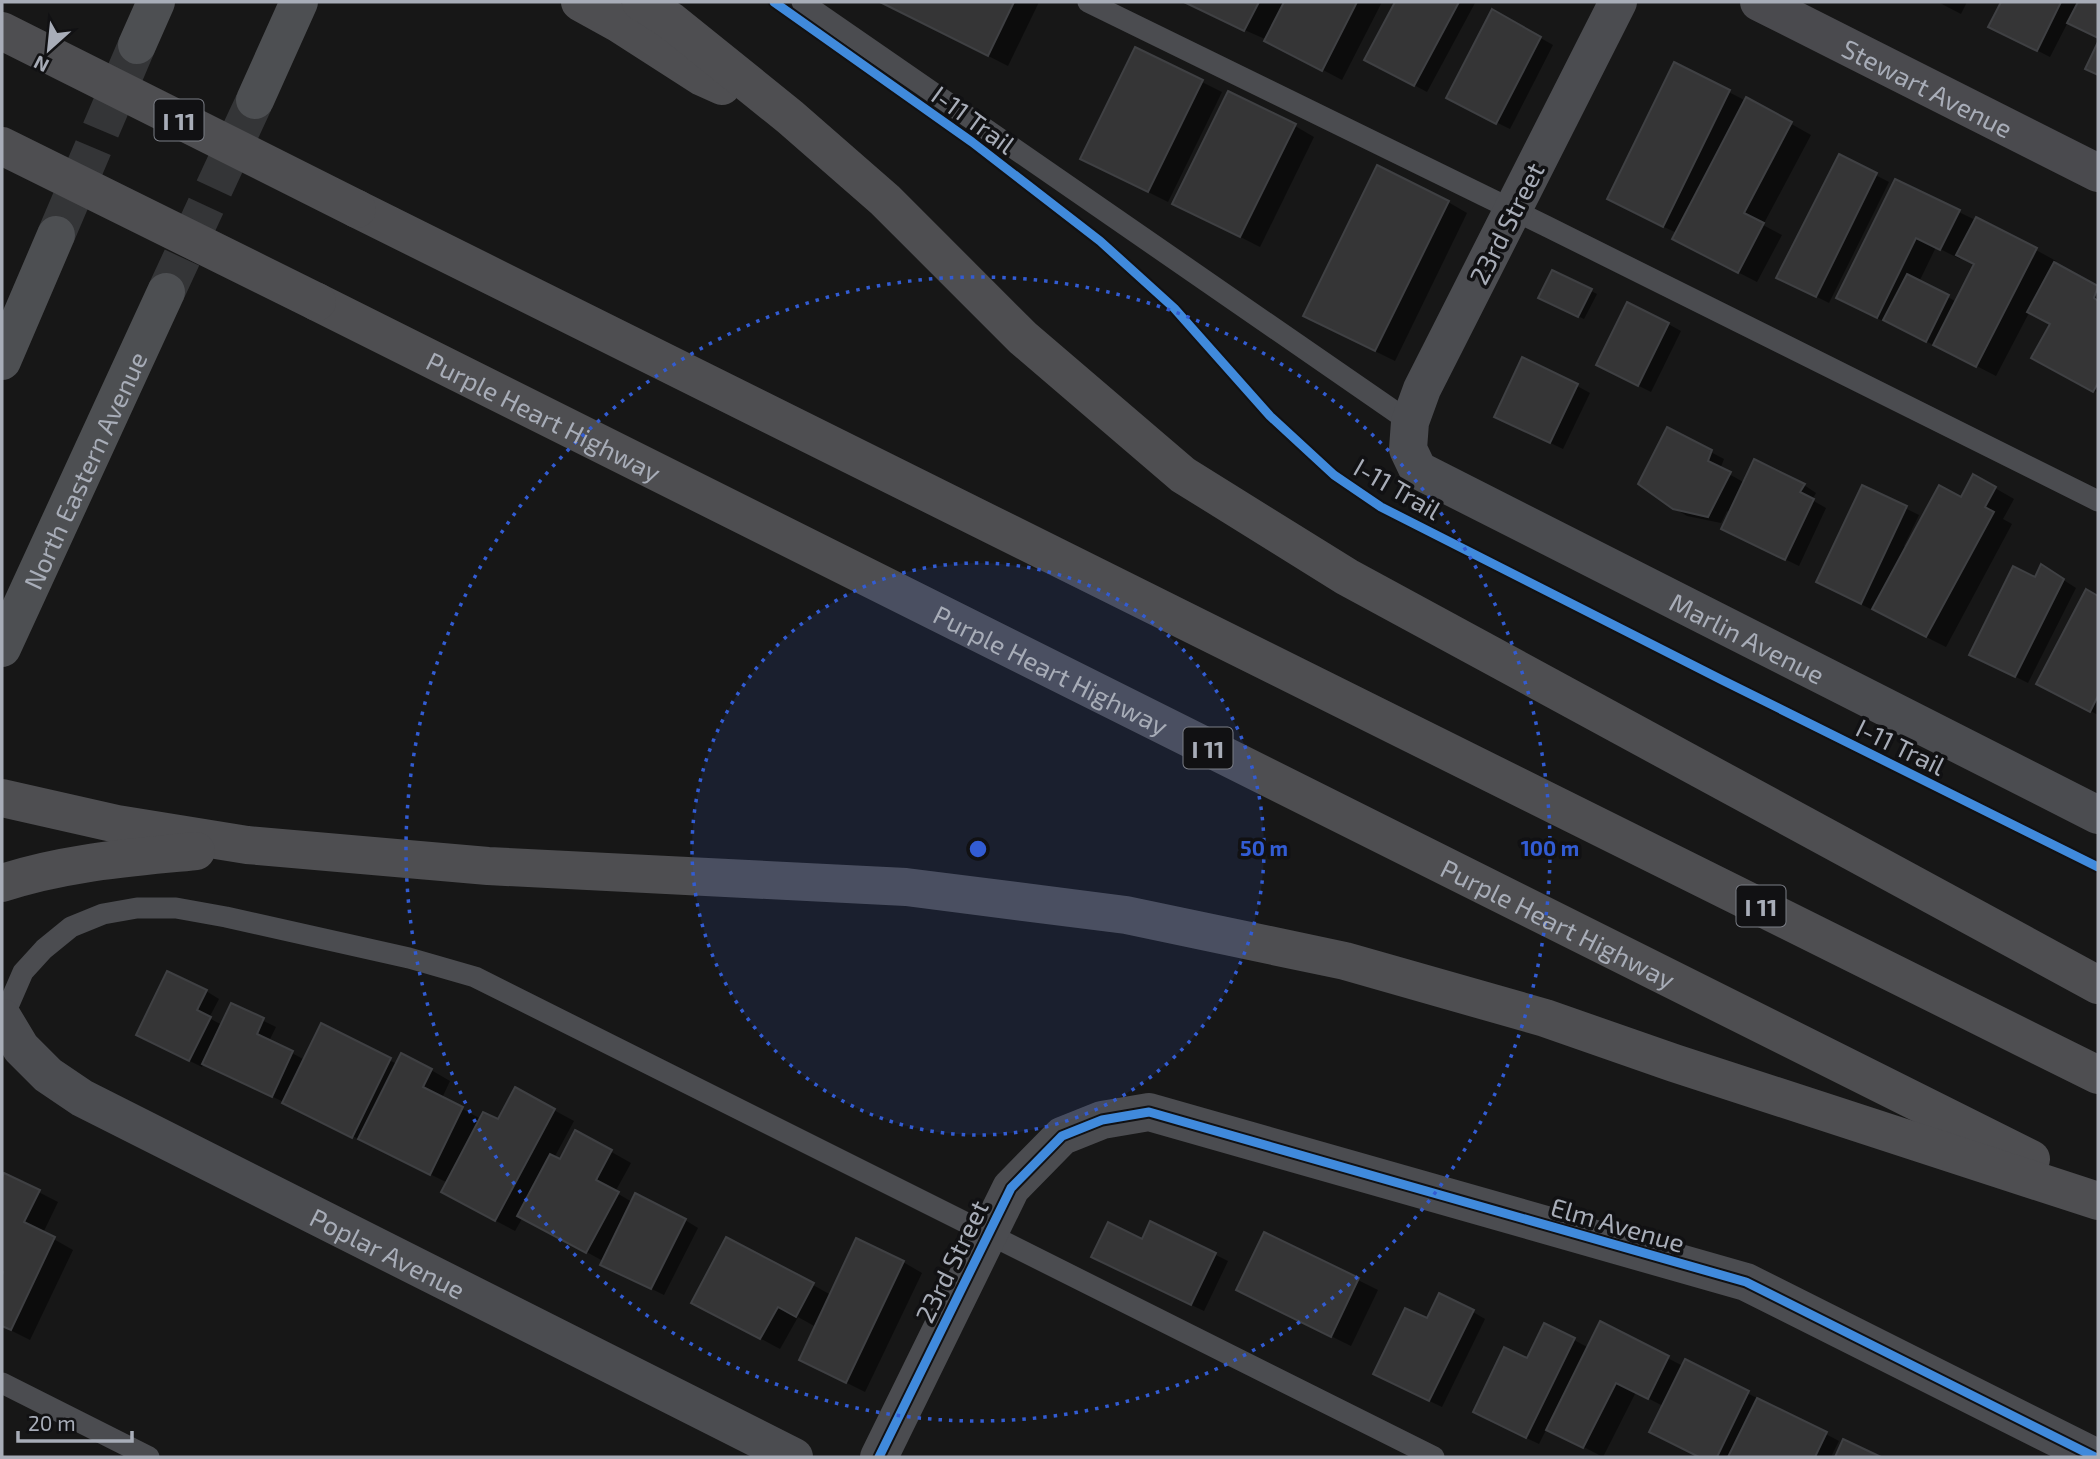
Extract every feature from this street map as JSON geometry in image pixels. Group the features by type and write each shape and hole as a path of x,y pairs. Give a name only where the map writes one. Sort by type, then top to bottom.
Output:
{"highway":[{"path":"580,2 702,77 790,117"},
{"path":"641,2 671,21 790,117 885,200 1023,338 1183,475 1347,577 2098,985"},
{"name":"I 11","path":"2,31 2098,1075"},
{"name":"Purple Heart Highway","path":"2,146 2098,1193"},
{"path":"2,798 117,824 247,845 488,866 906,887 1126,915 1345,961 1545,1018 1688,1068 2098,1201"},
{"path":"2,883 72,864 247,845"}],"main road":[{"path":"137,45 156,2"},
{"path":"255,100 299,2"},
{"name":"Stewart Avenue","path":"1759,2 2098,173"},
{"path":"2,361 56,235"},
{"name":"North Eastern Avenue","path":"2,648 166,292"}],"street":[{"name":"23rd Street","path":"1409,435 1422,389 1618,2"},
{"name":"Marlin Avenue","path":"1409,435 1418,470 2098,815"},
{"name":"Poplar Avenue","path":"3,1018 21,1048 48,1075 82,1098 794,1457"},
{"name":"Elm Avenue","path":"1102,1120 1149,1112 1746,1282 2095,1457"},
{"name":"23rd Street","path":"879,1457 1011,1188 1062,1136 1102,1120"}],"lane":[{"path":"802,2 1409,435"},
{"path":"1088,2 2098,501"},
{"path":"3,1018 23,971 44,949 71,927 103,914 137,908 176,908 409,958 475,977 1434,1457"},
{"path":"2,1383 149,1457"}],"building":[{"path":"880,2 1014,2 988,56"},
{"path":"1184,2 1259,2 1244,31"},
{"path":"1284,2 1357,2 1322,71 1264,41"},
{"path":"1395,2 1459,2 1414,86 1364,60"},
{"path":"2001,2 2061,2 2037,51 1988,27"},
{"path":"2078,2 2098,2 2098,38 2067,23"},
{"path":"1492,9 1541,37 1496,124 1446,98"},
{"path":"2098,42 2098,75 2085,69"},
{"path":"1135,47 1203,80 1148,192 1080,159"},
{"path":"1674,62 1730,90 1663,227 1607,199"},
{"path":"1228,91 1296,124 1240,237 1172,204"},
{"path":"1746,97 1792,122 1744,213 1764,223 1738,273 1672,239"},
{"path":"1839,154 1877,173 1816,297 1776,278"},
{"path":"1377,165 1449,201 1375,351 1303,316"},
{"path":"1895,179 1960,210 1940,250 1916,238 1877,318 1836,298"},
{"path":"1976,217 2037,248 1976,367 1933,345 1974,264 1956,255"},
{"path":"2054,262 2098,286 2094,298 2098,301 2098,383 2093,392 2031,358 2050,324 2027,312"},
{"path":"1552,270 1592,289 1578,317 1538,298"},
{"path":"1907,274 1949,295 1926,342 1883,320"},
{"path":"1627,302 1669,323 1638,386 1596,365"},
{"path":"1522,357 1578,384 1550,443 1494,417"},
{"path":"1667,427 1712,450 1708,461 1731,472 1708,517 1673,509 1638,484"},
{"path":"1754,459 1805,484 1800,492 1814,499 1785,560 1721,529"},
{"path":"1973,474 1996,487 1985,507 1994,512 1926,637 1872,609 1939,485 1961,497"},
{"path":"1862,485 1907,506 1861,604 1816,582"},
{"path":"2041,564 2064,579 2015,677 1969,655 2013,566 2035,577"},
{"path":"2086,589 2098,596 2098,696 2090,712 2036,684"},
{"path":"167,971 207,990 197,1010 211,1017 189,1061 136,1035"},
{"path":"231,1003 264,1018 257,1034 293,1051 272,1097 202,1064"},
{"path":"321,1023 391,1058 352,1138 282,1103"},
{"path":"401,1053 432,1069 423,1087 463,1107 430,1175 358,1139"},
{"path":"515,1087 555,1109 495,1221 441,1192 483,1112 498,1119"},
{"path":"575,1130 612,1150 596,1180 619,1192 586,1253 517,1216 550,1154 560,1159"},
{"path":"4,1173 40,1190 24,1222 55,1237 11,1330 2,1326"},
{"path":"635,1193 686,1219 651,1289 600,1265"},
{"path":"1150,1221 1216,1253 1191,1305 1091,1257 1108,1222 1142,1239"},
{"path":"1264,1232 1359,1278 1331,1337 1236,1290"},
{"path":"726,1237 814,1283 796,1317 778,1307 760,1339 691,1303"},
{"path":"856,1238 904,1261 846,1383 799,1360"},
{"path":"1439,1293 1474,1310 1429,1401 1373,1374 1405,1308 1427,1318"},
{"path":"1600,1321 1669,1356 1648,1399 1616,1383 1583,1448 1546,1430"},
{"path":"1544,1323 1575,1338 1526,1438 1473,1412 1504,1347 1527,1358"},
{"path":"1685,1359 1749,1391 1717,1457 1699,1457 1649,1432"},
{"path":"1757,1398 1827,1432 1815,1457 1728,1457"},
{"path":"1843,1439 1881,1457 1835,1457"}],"tunnel":[{"path":"56,235 137,45"},
{"path":"166,292 255,100"}],"cycle path":[{"name":"I-11 Trail","path":"774,2 972,142 1100,241 1174,308 1270,416 1334,475 1381,507 2098,867"},
{"path":"879,1457 1011,1188 1062,1136 1102,1120 1149,1112 1746,1282 2095,1457"}]}
